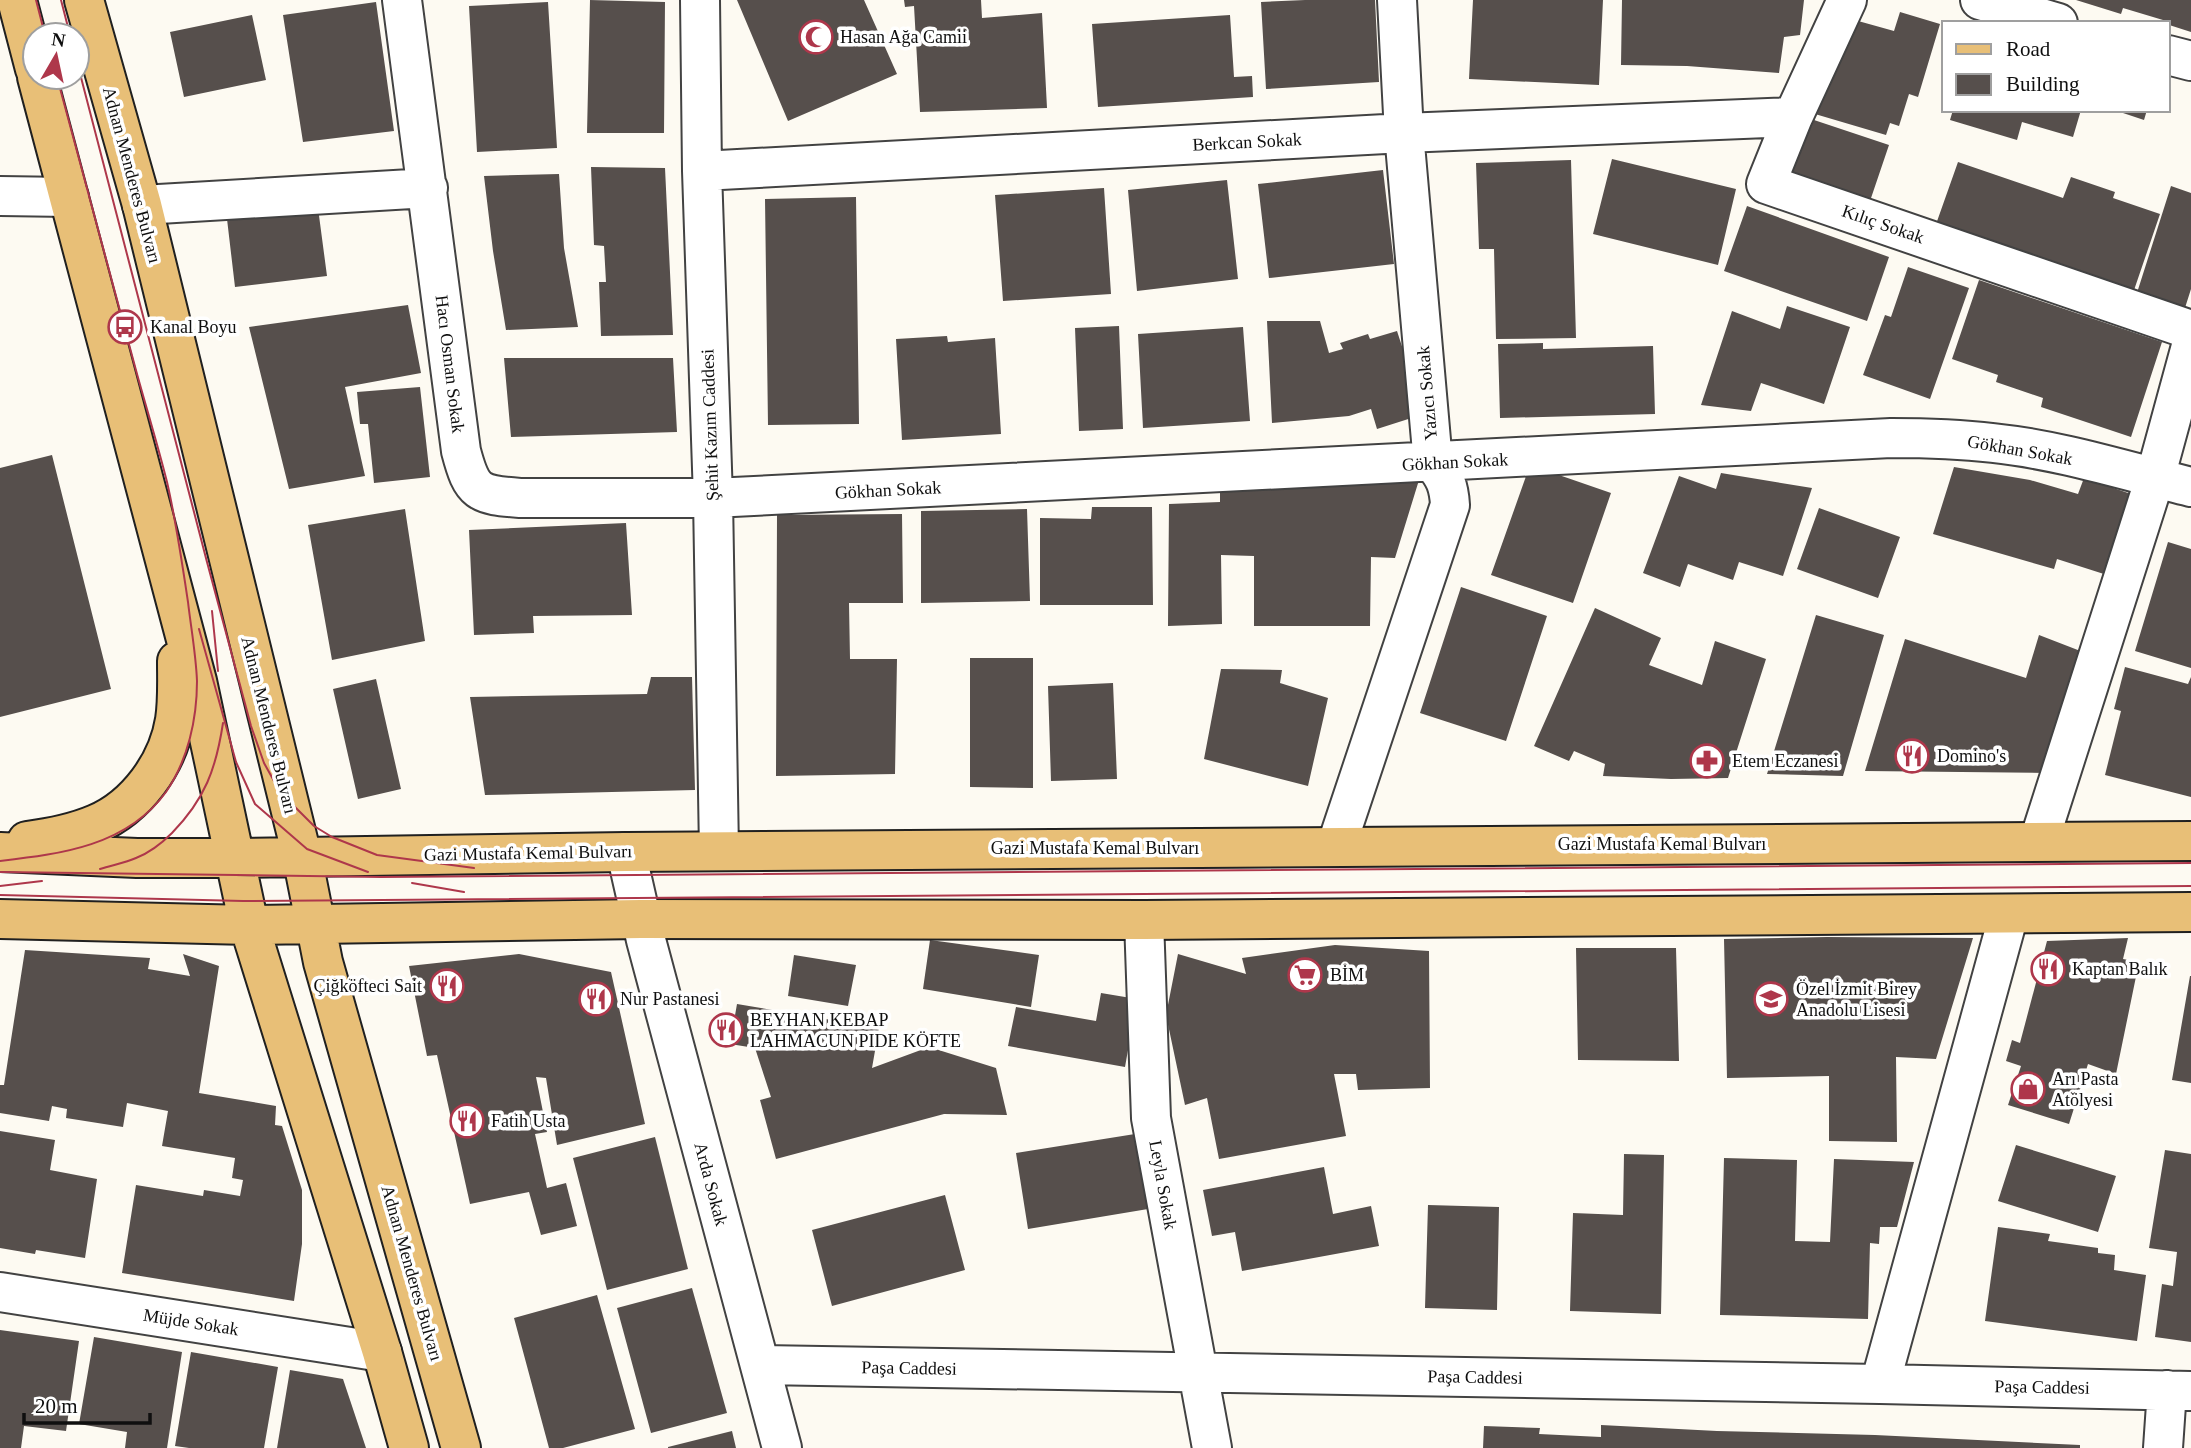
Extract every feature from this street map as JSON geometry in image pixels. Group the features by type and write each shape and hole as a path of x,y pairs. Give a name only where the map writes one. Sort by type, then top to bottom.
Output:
{"main road":[{"path":"17,0 22,21"},
{"name":"Adnan Menderes Bulvarı","path":"84,0 142,205 302,856 323,962 461,1448"},
{"path":"41,91 197,681 249,925 382,1352 409,1448"},
{"path":"0,843 42,839 96,824 135,796 156,772 171,735 176,703 176,639 168,572"},
{"name":"Gazi Mustafa Kemal Bulvarı","path":"0,852 137,858 234,858 719,851 2191,841"},
{"path":"0,919 314,925 641,919 1143,920 2191,912"}],"street":[{"name":"Hacı Osman Sokak","path":"402,0 461,451 467,476 477,489 494,496 713,498"},
{"name":"Şehit Kazım Caddesi","path":"700,0 719,851"},
{"name":"Yazıcı Sokak","path":"1336,847 1450,505 1449,487 1443,473 1433,463 1404,133 1397,0"},
{"name":"Kılıç Sokak","path":"1847,0 1793,117 1766,184 2191,330"},
{"path":"1980,0 2051,21"},
{"path":"2170,56 2191,61"},
{"name":"Berkcan Sokak","path":"702,171 1404,133 1793,117"},
{"path":"142,205 428,188"},
{"path":"0,196 69,197"},
{"path":"2039,841 2173,483 2191,346"},
{"name":"Gökhan Sokak","path":"713,498 1891,438 1943,438 1995,443 2045,452 2173,483"},
{"name":"Arda Sokak","path":"626,852 641,919 782,1448"},
{"path":"1880,1384 2009,914"},
{"name":"Leyla Sokak","path":"1143,920 1151,1118 1212,1448"},
{"name":"Müjde Sokak","path":"0,1292 382,1352"},
{"name":"Paşa Caddesi","path":"760,1365 2179,1391"},
{"path":"2163,1448 2179,1391"}],"building":[{"path":"590,0 665,2 664,133 587,133"},
{"name":"Hasan Ağa Camii","path":"737,0 864,0 897,74 788,121"},
{"path":"904,0 981,0 982,18 1042,13 1047,108 920,112 914,6 905,7"},
{"path":"1375,0 1379,82 1266,89 1261,2"},
{"path":"1473,0 1603,0 1599,85 1469,79"},
{"path":"1622,0 1804,0 1800,35 1784,37 1779,73 1687,66 1621,65"},
{"path":"2076,0 2191,0 2191,32 2170,25 2170,21 2123,8 2121,14"},
{"path":"376,2 394,131 303,142 283,15"},
{"path":"548,2 557,148 477,152 469,6"},
{"path":"1900,12 1940,24 1918,97 1909,94 1899,126 1890,123 1886,135 1815,114 1829,70 1835,72 1851,19 1894,31"},
{"path":"252,15 266,80 184,97 170,32"},
{"path":"1230,15 1234,77 1252,76 1253,97 1098,107 1092,24"},
{"path":"1952,112 2080,112 2073,137 2022,122 2017,140 1950,120"},
{"path":"2120,112 2146,112 2144,120"},
{"path":"1811,119 1889,145 1869,204 1791,176"},
{"path":"1612,159 1736,189 1718,265 1593,234"},
{"path":"1571,160 1576,338 1496,339 1494,249 1479,249 1476,163"},
{"path":"1958,162 2063,198 2071,177 2115,192 2113,198 2160,214 2132,296 1935,227"},
{"path":"591,167 665,168 673,335 601,336 599,282 606,282 604,246 594,245"},
{"path":"1383,170 1394,264 1269,278 1258,184"},
{"path":"559,174 564,248 578,327 506,330 484,176"},
{"path":"1227,180 1238,279 1137,291 1128,190"},
{"path":"2171,186 2191,193 2191,289 2184,311 2136,296"},
{"path":"1104,188 1111,294 1003,301 995,195"},
{"path":"856,197 859,424 768,425 765,199"},
{"path":"1747,206 1889,257 1867,321 1724,271"},
{"path":"318,208 327,276 235,287 227,219"},
{"path":"1908,267 1969,288 1930,399 1863,375 1885,315 1891,317"},
{"path":"1979,280 2162,342 2131,437 2041,407 2043,398 1996,382 1998,375 1952,359"},
{"path":"408,305 421,373 345,387 365,476 289,489 249,327"},
{"path":"1787,306 1850,327 1824,404 1761,383 1751,411 1701,405 1732,311 1780,329"},
{"path":"1267,321 1320,321 1329,353 1343,349 1340,343 1368,334 1370,339 1397,331 1424,414 1377,429 1371,409 1349,416 1272,423"},
{"path":"1119,326 1123,429 1079,431 1075,328"},
{"path":"1243,327 1250,421 1143,428 1138,334"},
{"path":"947,336 948,342 995,338 1001,434 902,440 896,339"},
{"path":"1543,343 1543,349 1653,346 1655,414 1500,418 1498,344"},
{"path":"504,358 673,358 677,432 511,437"},
{"path":"420,387 430,477 374,483 368,424 360,424 357,392"},
{"path":"52,455 111,689 0,717 0,468"},
{"path":"1530,465 1611,493 1573,603 1491,575"},
{"path":"1954,467 2030,480 2078,494 2084,478 2134,495 2107,575 2057,559 2054,569 1933,534"},
{"path":"1721,473 1812,488 1783,576 1739,562 1733,580 1688,564 1680,587 1643,573 1679,476 1716,489"},
{"path":"1419,480 1395,558 1371,557 1370,626 1254,626 1254,556 1221,555 1222,624 1168,626 1169,504 1220,502 1220,486"},
{"path":"1092,507 1152,507 1153,605 1040,605 1040,518 1091,519"},
{"path":"1819,508 1900,537 1878,598 1797,569"},
{"path":"405,509 425,641 332,660 308,525"},
{"path":"1027,509 1030,601 921,603 921,511"},
{"path":"902,514 903,603 849,603 850,659 897,659 895,774 776,776 777,515"},
{"path":"626,523 632,615 533,616 534,633 474,635 469,530"},
{"path":"2168,542 2191,549 2191,668 2135,651"},
{"path":"1461,587 1547,616 1506,741 1420,713"},
{"path":"1595,608 1661,638 1649,665 1702,685 1715,641 1766,659 1728,778 1603,776 1605,764 1574,751 1569,761 1534,746"},
{"path":"1816,615 1884,635 1843,776 1767,774"},
{"path":"2039,635 2083,652 2046,773 1865,771 1905,639 2026,678"},
{"path":"970,658 1033,658 1033,788 970,787"},
{"path":"2125,667 2188,684 2191,677 2191,797 2105,775 2121,711 2114,709"},
{"path":"1221,669 1282,670 1280,683 1328,698 1308,786 1204,759"},
{"path":"651,677 692,677 695,790 485,795 470,697 647,694"},
{"path":"376,679 401,789 358,799 333,689"},
{"path":"1113,683 1117,779 1051,781 1048,686"},
{"path":"1973,938 1936,1059 1896,1057 1897,1142 1829,1141 1829,1076 1727,1078 1724,939"},
{"path":"2128,938 2123,959 2139,962 2116,1074 2088,1064 2069,1124 2008,1105 2021,1066 2006,1061 2012,1040 2020,1043 2047,941"},
{"path":"930,940 1039,955 1031,1007 923,989"},
{"path":"1335,945 1429,951 1430,1088 1358,1090 1356,1074 1334,1074 1346,1136 1219,1159 1207,1098 1185,1105 1166,1015 1178,954 1246,974 1242,958"},
{"path":"1576,948 1676,948 1679,1061 1578,1060"},
{"path":"25,950 150,958 148,969 190,976 183,954 219,966 199,1093 276,1106 275,1125 282,1126 302,1190 302,1244 294,1301 122,1273 136,1185 203,1196 204,1190 240,1196 243,1180 232,1178 235,1158 162,1146 168,1111 127,1103 123,1127 66,1118 67,1109 52,1106 49,1121 0,1113 0,1085 4,1085"},
{"path":"519,954 611,972 645,1124 557,1145 546,1078 536,1077 547,1132 535,1134 547,1188 566,1183 577,1226 541,1235 529,1192 470,1204 437,1055 427,1056 409,966"},
{"path":"794,955 856,965 848,1006 788,996"},
{"path":"2191,976 2191,1083 2172,1080"},
{"path":"1101,993 1137,999 1125,1067 1008,1046 1016,1007 1096,1021"},
{"path":"737,1004 879,1028 872,1068 929,1047 996,1068 1007,1115 944,1114 776,1159 760,1100 771,1097 755,1048 730,1044"},
{"path":"0,1131 55,1140 50,1170 97,1179 85,1258 36,1250 35,1254 0,1248"},
{"path":"1135,1134 1148,1209 1028,1229 1016,1153"},
{"path":"655,1137 688,1269 607,1290 573,1158"},
{"path":"2016,1145 2116,1176 2098,1232 1998,1201"},
{"path":"2165,1150 2191,1154 2191,1342 2155,1337 2162,1284 2173,1286 2177,1252 2149,1248"},
{"path":"1624,1154 1664,1155 1661,1314 1570,1311 1573,1213 1623,1215"},
{"path":"1724,1158 1797,1160 1795,1241 1830,1242 1834,1159 1914,1162 1897,1227 1880,1227 1879,1244 1870,1243 1868,1319 1720,1315"},
{"path":"1324,1167 1333,1214 1371,1206 1379,1246 1242,1271 1235,1232 1212,1236 1203,1190"},
{"path":"945,1195 965,1270 832,1306 812,1230"},
{"path":"1428,1205 1499,1207 1497,1310 1425,1308"},
{"path":"1998,1227 2050,1234 2048,1241 2098,1248 2098,1253 2115,1255 2114,1270 2146,1275 2137,1341 1985,1321"},
{"path":"692,1288 727,1413 651,1433 617,1308"},
{"path":"597,1295 635,1429 563,1448 549,1448 514,1318"},
{"path":"0,1330 79,1341 66,1431 24,1426 21,1448 0,1448"},
{"path":"94,1337 182,1352 167,1448 125,1448 127,1432 79,1424"},
{"path":"191,1352 278,1367 264,1448 175,1446"},
{"path":"290,1370 343,1379 366,1448 277,1448"},
{"path":"1601,1425 1875,1435 2080,1445 2080,1448 1483,1448 1484,1426 1540,1428 1539,1434 1601,1437"},
{"path":"732,1431 736,1448 668,1448 668,1447"}],"tram line":[{"path":"36,0 41,21"},
{"path":"61,0 66,21"},
{"path":"0,861 46,855 91,844 132,825 150,810 166,792 180,766 190,739 197,695 196,661 188,602 167,482 61,91"},
{"path":"85,91 207,562 251,726 264,763 288,800 314,826 332,837 377,855 474,868"},
{"path":"212,611 218,671"},
{"path":"199,629 236,762 255,804 307,849 368,872"},
{"path":"100,869 146,853 172,833 183,820 207,782 217,755 223,723"},
{"path":"0,872 381,877 2191,863"},
{"path":"0,886 42,881"},
{"path":"412,883 464,892"},
{"path":"0,895 243,901 2191,886"}],"place":[{"name":"Hasan Ağa Camii","path":"816,37"},
{"name":"Kanal Boyu","path":"125,327"},
{"name":"Domino's","path":"1912,756"},
{"name":"Etem Eczanesi","path":"1707,761"},
{"name":"Kaptan Balık","path":"2048,969"},
{"name":"BİM","path":"1305,975"},
{"name":"Çiğköfteci Sait","path":"447,986"},
{"name":"Nur Pastanesi","path":"596,999"},
{"name":"Özel İzmit Birey Anadolu Lisesi","path":"1771,999"},
{"name":"BEYHAN KEBAP LAHMACUN PIDE KÖFTE","path":"726,1030"},
{"name":"Arı Pasta Atölyesi","path":"2028,1089"},
{"name":"Fatih Usta","path":"467,1121"}]}
